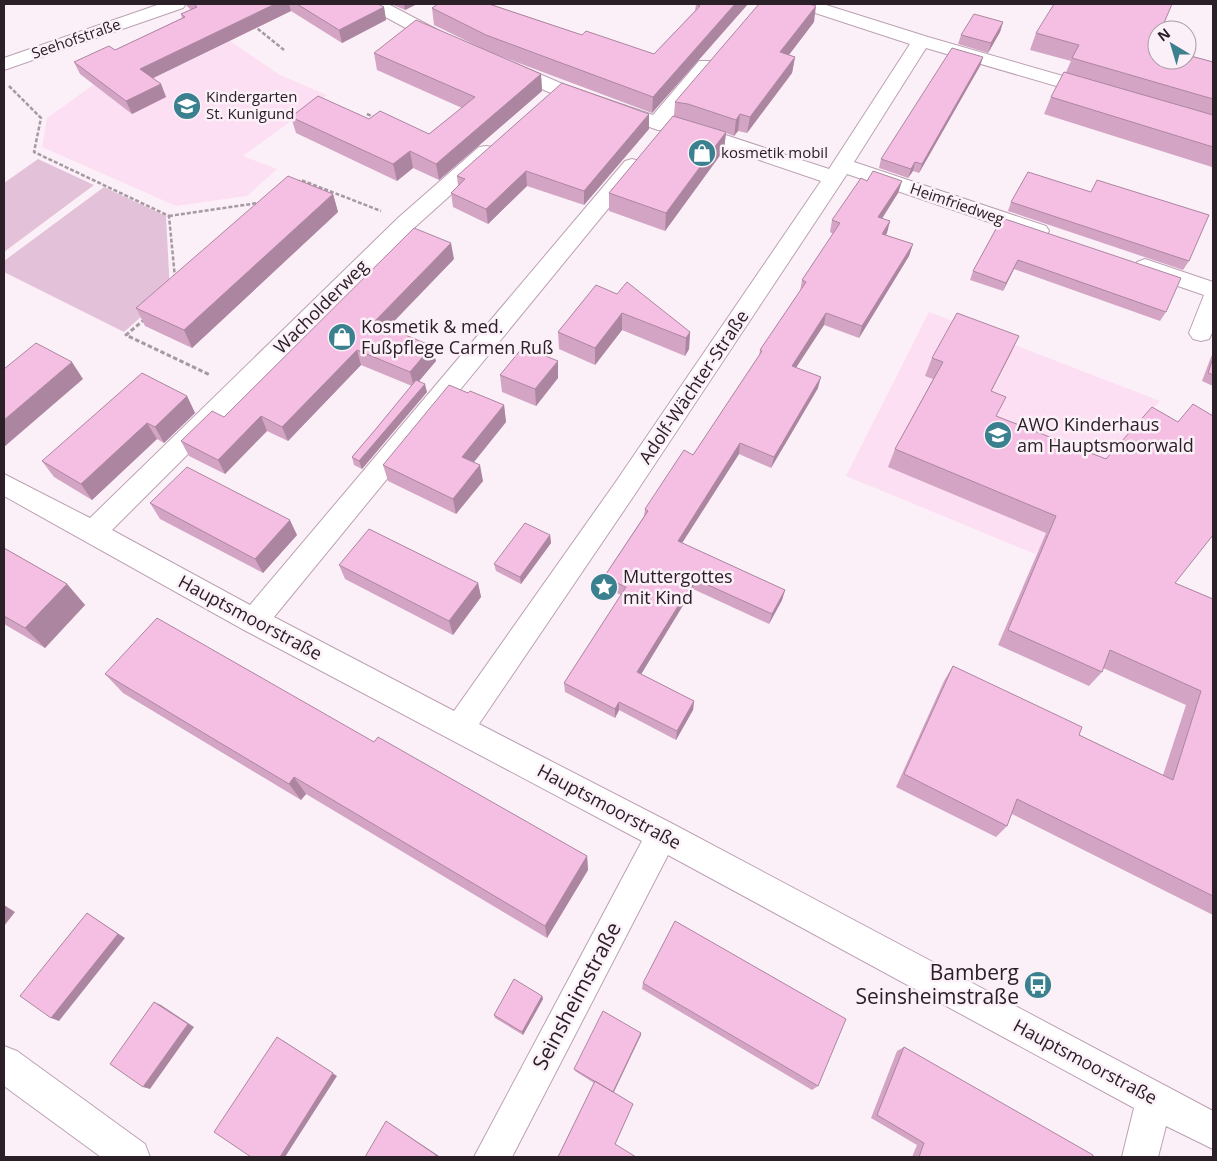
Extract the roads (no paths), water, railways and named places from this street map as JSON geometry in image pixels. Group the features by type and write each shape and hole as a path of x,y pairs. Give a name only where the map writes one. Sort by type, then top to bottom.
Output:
{"street":[{"name":"Seehofstraße","path":"4,64 140,9 177,4"},
{"path":"375,4 418,28 461,48"},
{"path":"806,4 921,41 1110,96"},
{"name":"Adolf-Wächter-Straße","path":"459,728 624,490 838,171 921,41"},
{"path":"254,621 655,135 721,48"},
{"name":"Heimfriedweg","path":"488,59 551,95 655,135 679,126 838,171 1055,237"},
{"name":"Wacholderweg","path":"92,534 407,222 500,139"},
{"path":"1130,262 1213,290"},
{"path":"1200,332 1213,299"},
{"name":"Hauptsmoorstraße","path":"4,484 92,534 254,621 662,835 1213,1131"},
{"name":"Seinsheimstraße","path":"492,1157 662,835"},
{"path":"4,1064 132,1157"},
{"path":"1140,1157 1154,1100"}],"place":[{"name":"Kindergarten St. Kunigund","path":"187,106"},
{"name":"kosmetik mobil","path":"702,153"},
{"name":"Kosmetik & med. Fußpflege Carmen Ruß","path":"342,337"},
{"name":"AWO Kinderhaus am Hauptsmoorwald","path":"998,435"},
{"name":"Muttergottes mit Kind","path":"604,587"},
{"name":"Bamberg Seinsheimstraße","path":"1038,985"}]}
